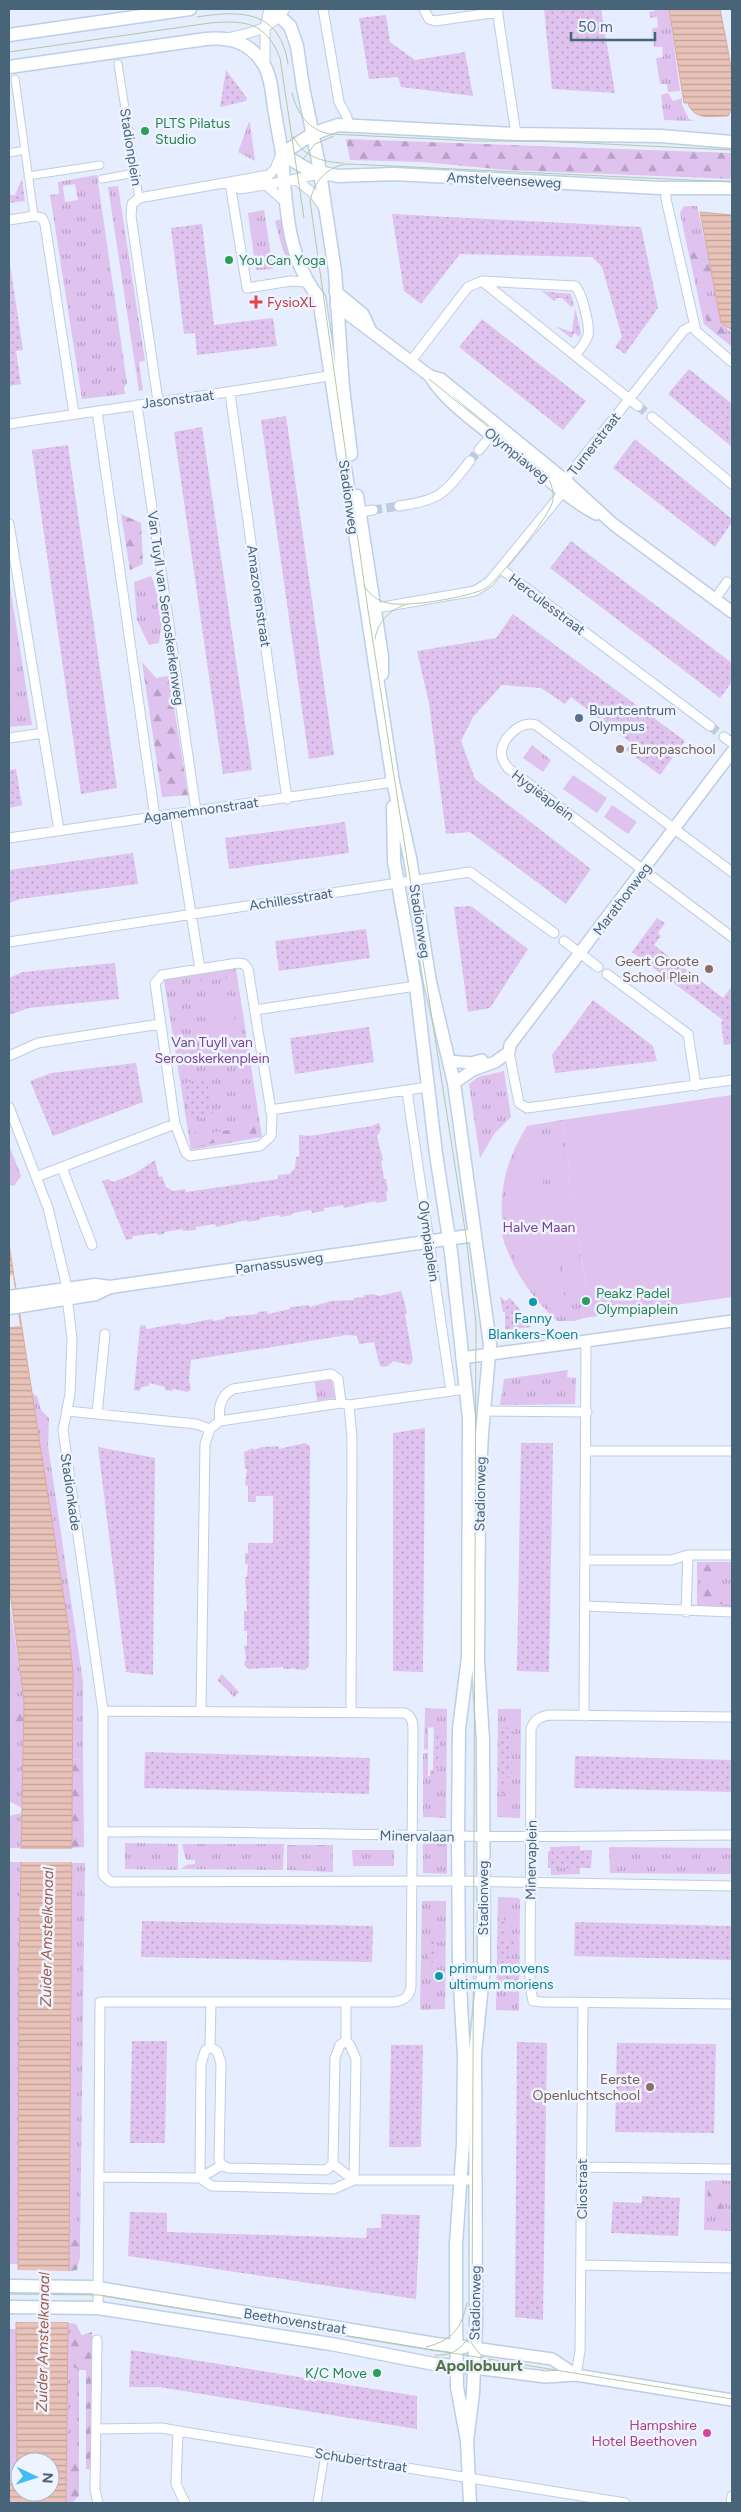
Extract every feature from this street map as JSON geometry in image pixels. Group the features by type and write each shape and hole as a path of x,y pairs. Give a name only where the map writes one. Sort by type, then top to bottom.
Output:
{"main road":[{"path":"9,35 190,9"},
{"path":"277,10 290,26 297,46 312,134"},
{"path":"9,67 226,38 245,44 265,66 271,85 282,154 312,134 328,127 348,126 516,134 661,136 732,142"},
{"name":"Stadionweg","path":"312,134 335,271 335,291 341,309 341,362 383,717 393,782 413,880 430,982 449,1061"},
{"name":"Stadionweg","path":"282,154 278,177 294,251 306,282 319,298 370,609"},
{"name":"Amstelveenseweg","path":"282,154 296,160 308,170 338,176 394,174 666,188 732,188"},
{"name":"Stadionweg","path":"393,782 393,847 416,986 421,1037"},
{"name":"Olympiaplein","path":"421,1037 462,1358"},
{"path":"449,1061 454,1083 490,1355"},
{"name":"Olympiaplein","path":"448,1239 475,1235"},
{"name":"Parnassusweg","path":"13,1302 66,1294 96,1294 110,1287 448,1239"},
{"name":"Stadionweg","path":"467,2441 457,2386 456,2244 468,2180 474,2053 484,1966 483,1740 478,1653 479,1491 483,1411 490,1355"},
{"name":"Stadionweg","path":"462,1358 466,1389 469,1452 468,1657 459,1728 459,1969 468,2180 477,2241 474,2368 467,2441 470,2503"},
{"name":"Beethovenstraat","path":"14,2287 99,2288 474,2348"},
{"name":"Beethovenstraat","path":"14,2307 98,2308 474,2368"},
{"name":"Stadionweg","path":"464,2503 463,2492 468,2477"}],"street":[{"path":"323,9 339,102 347,117 348,126"},
{"path":"424,9 429,19 435,21 497,10 516,134"},
{"path":"265,66 265,27 277,10"},
{"path":"226,38 265,27"},
{"name":"Stadionplein","path":"118,64 139,198 278,177"},
{"path":"15,79 28,176 38,217 45,224 74,414"},
{"path":"9,152 25,150"},
{"path":"28,176 100,166"},
{"path":"102,179 135,173"},
{"path":"278,177 297,180 320,173"},
{"name":"Stadionplein","path":"230,183 240,188 266,185 278,177"},
{"path":"297,180 314,194 326,212"},
{"path":"230,183 247,288 291,281 306,282"},
{"path":"266,185 284,202"},
{"path":"666,188 666,199 694,325 701,337 732,362"},
{"path":"139,198 132,204 131,216 158,401"},
{"path":"9,220 38,217"},
{"path":"482,281 638,406"},
{"path":"411,361 468,287 482,281 575,286 581,294 588,331 585,342 575,355"},
{"name":"Olympiaweg","path":"335,291 363,314 370,330"},
{"name":"Olympiaweg","path":"341,309 430,376 441,379 564,486"},
{"name":"Turnerstraat","path":"501,569 629,399 684,330 694,325"},
{"path":"331,375 341,362"},
{"name":"Jasonstraat","path":"9,424 158,401 230,393 331,375"},
{"name":"Olympiaweg","path":"430,376 436,388 492,434 732,612"},
{"name":"Amazonenstraat","path":"230,393 287,798"},
{"name":"Van Tuyll van Serooskerkenweg","path":"137,405 196,811"},
{"path":"98,411 155,817"},
{"path":"652,417 732,484"},
{"path":"479,450 492,434"},
{"path":"399,506 427,502 447,490 470,461"},
{"path":"360,512 373,510"},
{"path":"9,525 59,830"},
{"name":"Herculesstraat","path":"370,609 475,591 489,582 501,569 710,726"},
{"path":"715,599 727,582"},
{"name":"Hygiëaplein","path":"732,872 536,725 529,723 520,726 502,748 502,754 508,768 732,937"},
{"path":"9,738 43,733"},
{"path":"724,737 732,743"},
{"name":"Marathonweg","path":"510,1049 732,752"},
{"name":"Agamemnonstraat","path":"9,838 393,782"},
{"path":"176,814 200,969"},
{"name":"Achillesstraat","path":"9,942 470,872 475,873 554,933"},
{"path":"564,941 598,967"},
{"path":"238,963 244,964 248,969 255,1010 270,1110 272,1127 270,1136 260,1146 194,1156 186,1153 175,1124 160,1024 155,983 157,978 162,975 238,963"},
{"path":"607,974 688,1034 696,1086"},
{"path":"255,1010 416,986"},
{"path":"9,1056 38,1043 160,1024"},
{"path":"449,1061 471,1063 510,1049"},
{"path":"454,1083 473,1070 495,1062 510,1049"},
{"path":"510,1049 519,1103 527,1108 732,1080"},
{"path":"270,1110 428,1087"},
{"name":"Olympiaplein","path":"407,1091 451,1391"},
{"name":"Stadionkade","path":"9,1107 36,1177 56,1238 72,1339 67,1411 63,1430 103,1711 103,1875 110,1882 412,1881"},
{"path":"36,1177 175,1124"},
{"path":"62,1168 92,1245"},
{"path":"462,1358 732,1321"},
{"path":"97,1414 105,1334"},
{"path":"586,1342 587,1451 584,1716 732,1717"},
{"path":"220,1421 221,1401 226,1392 233,1389 331,1374 338,1379 352,1438 351,1712"},
{"path":"202,1711 205,1444 210,1429 220,1421 466,1389"},
{"path":"67,1411 196,1424 210,1429"},
{"path":"483,1411 587,1412"},
{"path":"587,1451 732,1451"},
{"path":"586,1560 671,1560 688,1555 732,1555"},
{"path":"686,1612 688,1555"},
{"path":"585,1606 668,1608 686,1612 732,1612"},
{"path":"98,2308 100,2002 393,2002 404,1999 411,1990 413,1836 413,1722 410,1716 399,1712 103,1711"},
{"name":"Minervaplein","path":"583,2002 533,2001 530,1986 530,1882 533,1723 543,1716 584,1716"},
{"name":"Minervalaan","path":"103,1832 285,1832 344,1836 732,1835"},
{"path":"412,1881 732,1886"},
{"path":"200,2178 201,2064 205,2051 210,2046 211,2002"},
{"path":"346,2002 346,2041 356,2058 354,2180"},
{"path":"583,2002 732,2004"},
{"name":"Cliostraat","path":"576,2375 580,2351 583,2002"},
{"path":"210,2046 217,2051 221,2063 219,2160 222,2165 228,2168 326,2170 333,2164 335,2058 340,2045 346,2041"},
{"path":"333,2164 354,2180"},
{"path":"99,2177 200,2178 222,2165"},
{"path":"582,2167 732,2169"},
{"path":"200,2178 212,2186 334,2189 354,2180 468,2180"},
{"path":"581,2265 732,2268"},
{"path":"97,2340 95,2490 98,2503"},
{"name":"Beethovenstraat","path":"474,2348 552,2359 576,2375"},
{"name":"Beethovenstraat","path":"474,2368 545,2377 576,2375 729,2402"},
{"name":"Schubertstraat","path":"96,2429 162,2428 178,2430 468,2477 600,2501 625,2503"},
{"path":"178,2430 176,2484 185,2503"},
{"path":"317,2503 325,2454"},
{"path":"731,2503 732,2496"}],"green space":[{"path":"544,9 601,9 615,93 552,89"},
{"path":"654,9 669,9 680,91 668,92 667,84 660,84 656,58 663,57 662,47 654,47 652,29 658,27 657,17 650,18 649,12 655,11"},
{"path":"386,15 390,42 415,60 465,52 473,96 401,87 398,77 369,79 359,18"},
{"path":"226,70 247,98 246,101 220,107"},
{"path":"668,93 673,101 682,98 682,105 689,119 694,121 664,120 661,95"},
{"path":"250,123 255,161 238,152"},
{"path":"346,139 732,153 732,179 507,170 422,162 350,160"},
{"path":"97,175 127,383 124,387 125,394 82,399 50,195 59,194 58,182","holes":["75,184 78,200 65,202 63,186"]},
{"path":"22,179 25,201 9,203 9,195 15,195"},
{"path":"118,186 145,361 139,362 143,390 139,391 108,187"},
{"path":"684,206 697,206 724,326 732,333 732,347 704,324 680,213"},
{"path":"264,210 273,269 256,270 248,213"},
{"path":"392,214 641,227 658,308 625,354 615,347 622,337 602,267 592,257 460,254 421,304 404,291"},
{"path":"282,219 292,266 283,251 275,221"},
{"path":"202,224 214,325 273,318 277,346 197,355 195,333 184,334 171,228"},
{"path":"687,245 708,251 713,278 708,288 699,286"},
{"path":"9,258 23,350 16,351 21,384 9,386"},
{"path":"542,291 571,294 574,306 571,307 562,298 557,298 554,301"},
{"path":"575,308 581,333 579,337 575,333 571,338 557,327 572,332"},
{"path":"708,309 720,314 721,323 727,327 725,340 708,327 704,311"},
{"path":"482,319 586,401 563,430 459,347"},
{"path":"689,369 732,404 732,447 668,394"},
{"path":"286,416 334,755 309,759 261,420"},
{"path":"202,427 252,770 223,774 174,432"},
{"path":"635,439 732,519 732,522 715,547 613,468"},
{"path":"68,445 117,788 81,794 32,450"},
{"path":"121,514 141,523 143,564 130,570"},
{"path":"571,541 732,663 732,682 720,698 550,568"},
{"path":"151,576 163,612 159,643 149,645 137,620 134,582"},
{"path":"9,580 32,725 9,727"},
{"path":"513,614 685,741 660,775 626,750 631,743 571,697 565,704 541,688 502,685 473,717 461,741 475,779 591,869 566,904 470,832 446,834 429,703 417,651 496,638"},
{"path":"142,662 156,678 169,676 188,795 162,797"},
{"path":"532,745 551,760 543,772 523,758"},
{"path":"16,769 22,805 9,808 9,770"},
{"path":"573,775 607,798 597,813 563,789"},
{"path":"612,805 637,822 628,834 604,817"},
{"path":"345,822 349,853 229,869 225,838"},
{"path":"133,853 138,884 20,899 9,903 9,870"},
{"path":"471,906 528,949 490,1008 468,1012 454,907"},
{"path":"657,918 665,923 658,933 661,936 654,945 723,998 732,986 732,1044 724,1045 721,1023 723,1020 632,952"},
{"path":"366,929 370,958 279,971 275,941"},
{"path":"115,963 119,999 29,1008 9,1015 9,978 23,972"},
{"path":"232,968 233,977 201,982 199,973"},
{"name":"Van Tuyll van Serooskerkenplein","path":"236,969 262,1137 191,1150 164,980 170,977"},
{"path":"231,995 237,1036 211,1040 205,999"},
{"path":"593,1000 653,1046 657,1061 555,1073 552,1055"},
{"path":"369,1027 374,1062 295,1074 290,1038"},
{"path":"136,1063 143,1102 53,1136 30,1081 52,1073"},
{"path":"504,1071 511,1117 494,1134 480,1158 469,1084 478,1077"},
{"path":"207,1079 213,1116 190,1120 184,1083"},
{"path":"732,1095 732,1297 584,1318 581,1299 586,1298 588,1295 568,1180 571,1177 562,1120"},
{"name":"Halve Maan","path":"562,1120 571,1177 568,1180 588,1295 581,1299 584,1318 574,1321 557,1321 538,1301 515,1268 501,1230 503,1228 503,1187 509,1162 520,1138 527,1126"},
{"path":"255,1123 256,1133 254,1136 197,1146 192,1143 190,1131 195,1130 196,1135 248,1127 248,1124"},
{"path":"379,1123 381,1129 377,1136 383,1160 381,1161 384,1179 386,1179 388,1191 386,1192 387,1201 376,1203 375,1201 344,1208 343,1205 324,1208 324,1211 312,1213 311,1210 292,1213 292,1215 280,1217 279,1215 247,1222 247,1220 216,1227 215,1224 196,1227 196,1230 183,1231 183,1229 164,1232 164,1234 158,1235 157,1233 133,1236 132,1239 126,1240 102,1181 108,1179 113,1182 134,1174 155,1160 159,1177 162,1176 166,1187 173,1191 185,1189 186,1192 278,1179 278,1175 290,1174 295,1168 296,1157 299,1157 299,1135 309,1136 372,1126"},
{"name":"Halve Maan","path":"536,1133 544,1188 568,1186 577,1247 556,1250 567,1310 554,1312 536,1294 522,1274 513,1252 507,1229 506,1205 515,1157 526,1134"},
{"path":"561,1137 567,1176 545,1180 539,1141"},
{"path":"9,1145 21,1176 14,1186 9,1185"},
{"path":"579,1252 584,1294 566,1296 560,1255"},
{"path":"401,1291 407,1314 405,1314 413,1360 410,1365 393,1361 388,1366 382,1367 381,1365 380,1367 374,1342 359,1344 357,1336 347,1335 191,1360 189,1380 191,1389 188,1392 173,1389 172,1391 165,1390 165,1387 149,1383 149,1386 142,1387 139,1391 134,1390 140,1326 145,1325 147,1329 180,1323 181,1325 212,1319 213,1321 225,1319 225,1317 258,1314 257,1312 267,1311 268,1314 290,1309 290,1307 309,1305 310,1307 331,1301 354,1300 354,1298 364,1297 364,1295 373,1294 379,1296"},
{"path":"500,1296 505,1301 510,1298 530,1322 531,1327 505,1330 505,1312 503,1312"},
{"path":"568,1370 567,1377 576,1378 575,1404 500,1405 504,1379"},
{"path":"332,1380 335,1398 317,1401 315,1382"},
{"path":"31,1393 37,1396 41,1410 49,1418 48,1446 83,1682 83,1760 71,1759 73,1673 68,1625"},
{"path":"425,1428 423,1672 393,1671 393,1433"},
{"path":"305,1443 310,1446 309,1666 305,1670 294,1669 294,1667 292,1669 283,1669 283,1667 249,1669 244,1665 246,1657 244,1646 247,1645 247,1631 244,1631 244,1611 247,1611 245,1577 247,1577 248,1564 245,1564 245,1553 248,1553 248,1543 273,1543 273,1496 256,1496 256,1502 248,1502 248,1486 245,1485 247,1469 245,1469 244,1452 253,1448 254,1450 262,1447 278,1446 279,1449"},
{"path":"521,1443 553,1443 549,1672 517,1671"},
{"path":"98,1447 155,1458 153,1675 126,1672"},
{"path":"697,1562 732,1562 732,1607 697,1607"},
{"path":"699,1564 732,1564 732,1570 730,1566 726,1566 723,1573 711,1578 699,1576"},
{"path":"699,1587 717,1588 732,1601 732,1604 699,1604"},
{"path":"9,1600 24,1701 15,1701 9,1708"},
{"path":"222,1674 239,1692 234,1697 217,1680"},
{"path":"15,1701 24,1701 24,1735 9,1751 9,1708"},
{"path":"425,1708 447,1709 446,1818 423,1817 423,1753 428,1753 428,1776 438,1776 439,1732 434,1731 433,1727 428,1728 428,1750 424,1749"},
{"path":"498,1709 521,1709 520,1818 497,1817"},
{"path":"500,1727 515,1729 515,1733 511,1733 512,1778 507,1777 505,1793 499,1796"},
{"path":"434,1731 439,1732 438,1776 430,1776 430,1770 433,1770"},
{"path":"24,1735 22,1808 9,1801 9,1751"},
{"path":"145,1752 370,1758 369,1794 144,1788"},
{"path":"575,1756 732,1760 732,1792 574,1788"},
{"path":"71,1759 83,1760 84,1847 72,1848"},
{"path":"22,1813 21,1848 9,1848 9,1816"},
{"path":"125,1843 178,1844 178,1870 125,1869"},
{"path":"423,1843 447,1843 447,1874 423,1873"},
{"path":"182,1844 284,1844 283,1870 181,1869 186,1865 195,1864 195,1860 186,1860"},
{"path":"287,1845 333,1845 333,1872 287,1870"},
{"path":"580,1846 580,1874 551,1875 550,1847"},
{"path":"609,1847 732,1848 732,1874 610,1873"},
{"path":"352,1850 394,1850 394,1866 353,1866"},
{"path":"592,1850 591,1868 548,1868 548,1851"},
{"path":"9,1862 21,1862 18,2264 9,2264"},
{"path":"72,1863 85,1863 80,2240 68,2238"},
{"path":"498,1897 519,1898 520,1901 519,2011 496,2010"},
{"path":"422,1901 446,1901 445,2009 420,2010"},
{"path":"499,1914 504,1914 505,1941 514,1941 514,1948 509,1949 509,1986 505,1985 497,1951"},
{"path":"142,1921 373,1926 372,1962 141,1957"},
{"path":"575,1922 732,1926 732,1960 574,1956"},
{"path":"429,1940 435,1942 436,1960 429,1965"},
{"path":"132,2041 167,2041 165,2143 130,2143"},
{"path":"517,2042 547,2043 543,2320 515,2317"},
{"path":"617,2043 716,2044 714,2133 615,2132"},
{"path":"391,2045 423,2045 421,2147 389,2147"},
{"path":"715,2180 732,2181 732,2231 704,2230 705,2181 708,2181 707,2212 722,2210"},
{"path":"715,2180 723,2211 712,2214 707,2212 708,2181"},
{"path":"642,2196 680,2198 678,2236 611,2233 613,2202 642,2203"},
{"path":"130,2212 167,2213 167,2232 366,2238 367,2228 381,2228 381,2214 420,2215 416,2299 128,2256"},
{"path":"68,2238 80,2240 80,2257 77,2270 69,2271"},
{"path":"68,2323 76,2324 82,2336 68,2340"},
{"path":"9,2329 17,2329 17,2452 10,2452 9,2503"},
{"path":"92,2332 93,2441 90,2469 86,2469 86,2370 79,2370 67,2364 68,2340"},
{"path":"131,2350 417,2396 417,2429 159,2387 129,2387"},
{"path":"67,2364 79,2370 79,2458 67,2453"},
{"path":"67,2453 79,2458 79,2496 72,2503 66,2503"}],"water":[{"path":"669,9 720,9 732,80 732,107 728,116 709,117 699,115 694,113 688,103 684,103"},
{"path":"700,212 732,215 732,330 721,323"},
{"name":"Zuider Amstelkanaal","path":"9,1244 68,1625 73,1673 69,2271 66,2273 66,2319 68,2323 66,2503 9,2503 10,2481 10,2502 60,2502 60,2452 17,2452 16,2322 21,2322 21,2271 18,2270 19,1965 24,1701 9,1584"}],"pier":[{"path":"13,1275 20,1326 9,1327 9,1276"},
{"path":"18,1849 74,1849 74,1862 18,1862"},
{"path":"18,2270 69,2271 67,2274 69,2322 16,2322 20,2319"}],"tunnel":[{"path":"638,406 652,417"},
{"path":"470,461 479,450"},
{"path":"373,510 399,506"},
{"path":"710,726 724,737"}],"tram line":[{"path":"197,17 229,14 256,18 267,24 277,33 284,46 288,64"},
{"path":"9,52 210,23 244,23 261,30 268,37 280,58 304,218"},
{"path":"292,93 300,114 305,120 315,129 330,134 732,150"},
{"path":"293,136 308,154 321,160 343,163"},
{"path":"303,159 315,144 334,136"},
{"path":"435,2355 450,2353 461,2347 471,2329 472,2321 476,1323 466,1236 368,610 310,201 318,181 323,176 334,168 348,164 732,182"},
{"path":"364,586 378,599 396,604 423,603 453,598 486,588 502,573 524,546 544,519 553,500 551,485 544,472 429,379"},
{"path":"375,639 378,628 385,618 394,610 405,605"},
{"path":"9,2294 99,2295 732,2399"},
{"path":"426,2347 443,2341 459,2327 467,2303"},
{"path":"467,2332 475,2349 483,2357 500,2365"}],"place":[{"name":"PLTS Pilatus Studio","path":"145,131"},
{"name":"You Can Yoga","path":"229,260"},
{"name":"FysioXL","path":"256,302"},
{"name":"Buurtcentrum Olympus","path":"579,718"},
{"name":"Europaschool","path":"620,749"},
{"name":"Geert Groote School Plein","path":"709,969"},
{"name":"Peakz Padel Olympiaplein","path":"586,1301"},
{"name":"Fanny Blankers-Koen","path":"533,1302"},
{"name":"primum movens ultimum moriens","path":"439,1976"},
{"name":"Eerste Openluchtschool","path":"650,2087"},
{"name":"K/C Move","path":"377,2373"},
{"name":"Hampshire Hotel Beethoven","path":"707,2433"}],"district":[{"name":"Apollobuurt","path":"479,2365"}]}
